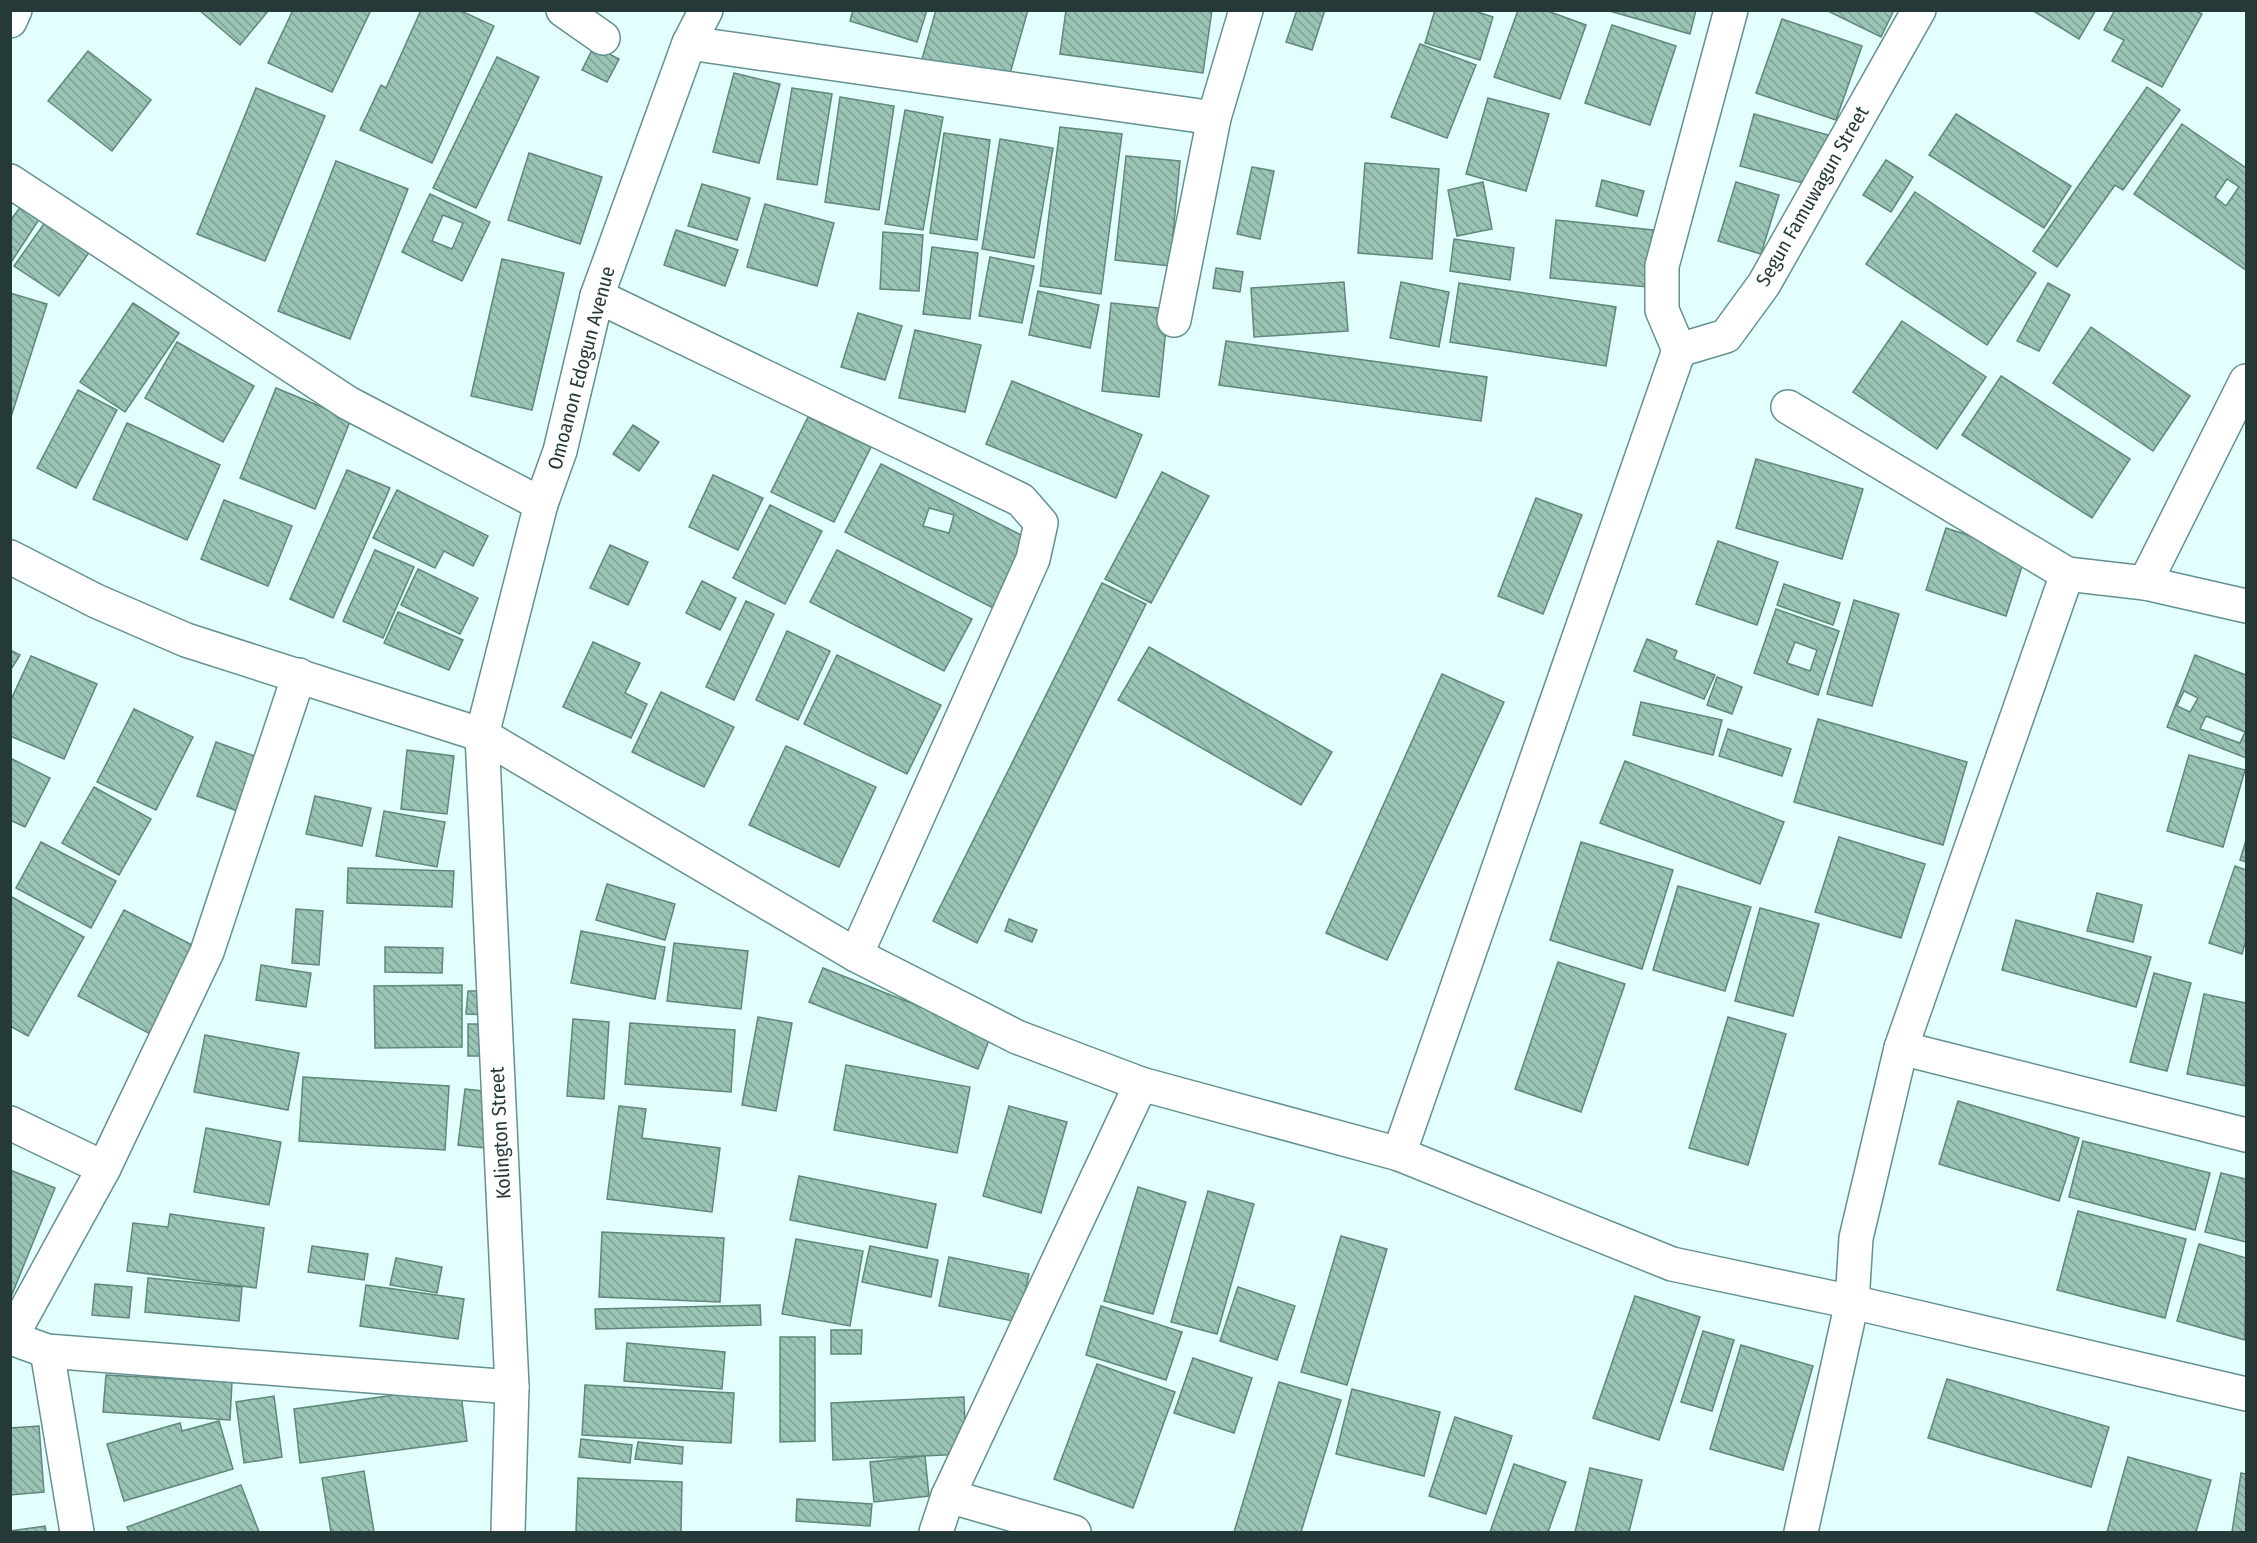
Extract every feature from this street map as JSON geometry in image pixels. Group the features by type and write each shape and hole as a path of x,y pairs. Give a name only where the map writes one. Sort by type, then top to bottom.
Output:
{"street":[{"path":"10,21 15,10"},
{"path":"563,10 603,38"},
{"name":"Omoanon Edogun Avenue","path":"482,735 542,504 560,451 597,296 689,43 706,10"},
{"path":"1174,320 1214,118 1246,10"},
{"path":"1399,1154 1679,350 1662,310 1662,266 1731,10"},
{"name":"Segun Famuwagun Street","path":"1679,350 1726,336 1764,284 1919,10"},
{"path":"689,43 1214,118"},
{"path":"10,181 348,403 542,504"},
{"path":"597,296 1022,500 1041,523 1033,559 856,955"},
{"path":"2145,583 2247,381"},
{"path":"1788,407 2067,574 2145,583 2247,606"},
{"path":"10,557 96,601 186,640 482,735 856,955 1017,1037 1141,1084 1399,1154 1671,1264 1852,1302 2247,1394"},
{"path":"1801,1533 1852,1302 1856,1238 1901,1048 2067,574"},
{"path":"299,675 207,952 104,1168 11,1339 47,1351 512,1387"},
{"name":"Kolington Street","path":"482,735 512,1387 508,1533"},
{"path":"1901,1048 2247,1135"},
{"path":"936,1533 948,1496 1141,1084"},
{"path":"10,1123 104,1168"},
{"path":"47,1351 77,1533"},
{"path":"948,1496 1074,1533"}],"building":[{"path":"199,10 269,10 240,45"},
{"path":"293,10 371,10 332,92 268,63"},
{"path":"421,10 459,10 494,26 432,163 360,130 381,85 386,88"},
{"path":"853,10 927,10 917,42 850,21"},
{"path":"936,10 1028,10 1007,84 922,59"},
{"path":"1066,10 1212,10 1203,73 1060,54"},
{"path":"1297,10 1325,10 1312,50 1286,42"},
{"path":"1435,10 1472,10 1493,17 1480,60 1425,43"},
{"path":"1518,10 1545,10 1586,25 1560,99 1494,77"},
{"path":"1606,10 1696,10 1690,34"},
{"path":"1826,10 1894,10 1881,37"},
{"path":"2032,10 2096,10 2079,39"},
{"path":"2115,10 2195,10 2202,14 2162,87 2112,61 2124,40 2104,30"},
{"path":"1782,19 1862,46 1836,120 1756,93"},
{"path":"1612,25 1676,46 1650,125 1585,103"},
{"path":"1420,44 1476,65 1447,138 1391,117"},
{"path":"594,46 619,59 607,82 582,70"},
{"path":"88,51 151,100 112,151 48,101"},
{"path":"497,57 539,77 476,208 433,188"},
{"path":"734,73 780,84 759,163 713,152"},
{"path":"2147,87 2180,110 2123,190 2115,185 2057,267 2033,251"},
{"path":"256,88 325,116 265,261 197,234"},
{"path":"792,88 832,94 817,185 777,179"},
{"path":"840,97 894,106 879,210 825,202"},
{"path":"1488,98 1549,114 1526,191 1466,174"},
{"path":"905,110 943,117 923,230 885,224"},
{"path":"1754,114 1828,135 1814,186 1740,166"},
{"path":"1956,114 2071,186 2044,228 1929,155"},
{"path":"2182,124 2246,168 2246,270 2134,194","holes":["2227,179 2239,187 2226,206 2215,197"]},
{"path":"1060,127 1122,134 1101,294 1040,286"},
{"path":"944,133 990,140 977,240 930,233"},
{"path":"1000,139 1053,148 1034,258 982,249"},
{"path":"529,153 602,177 580,244 508,220"},
{"path":"1126,156 1180,161 1170,266 1115,260"},
{"path":"1886,160 1913,177 1891,212 1863,195"},
{"path":"336,161 408,189 350,339 278,311"},
{"path":"1365,163 1439,169 1432,259 1358,253"},
{"path":"1252,167 1274,171 1260,239 1237,234"},
{"path":"1602,180 1644,191 1637,216 1596,206"},
{"path":"1483,182 1492,229 1457,236 1448,190"},
{"path":"1736,182 1779,195 1761,254 1718,241"},
{"path":"702,184 750,198 737,240 688,226"},
{"path":"1915,192 2036,273 1987,345 1866,264"},
{"path":"430,194 490,222 462,281 402,252","holes":["443,215 463,223 452,249 432,241"]},
{"path":"765,204 834,223 817,286 747,267"},
{"path":"21,206 40,218 10,264 10,221"},
{"path":"1556,220 1653,230 1648,287 1550,278"},
{"path":"46,221 90,251 59,296 14,266"},
{"path":"676,230 738,250 725,286 664,265"},
{"path":"883,232 923,235 919,291 880,289"},
{"path":"1454,239 1514,248 1510,280 1450,271"},
{"path":"932,247 978,253 970,319 923,314"},
{"path":"990,257 1034,266 1022,323 979,316"},
{"path":"502,259 564,273 532,410 471,396"},
{"path":"1216,268 1243,272 1240,292 1213,288"},
{"path":"1344,282 1348,331 1254,337 1251,288"},
{"path":"1401,282 1449,292 1439,347 1390,338"},
{"path":"1459,283 1616,307 1606,366 1450,342"},
{"path":"2048,283 2070,295 2039,351 2017,341"},
{"path":"1038,291 1099,305 1090,348 1029,335"},
{"path":"10,293 47,304 10,420"},
{"path":"133,303 179,333 125,412 80,382"},
{"path":"1111,303 1168,309 1159,397 1102,391"},
{"path":"858,313 902,326 885,380 841,367"},
{"path":"1902,321 1986,377 1937,449 1853,392"},
{"path":"2091,327 2190,396 2153,451 2053,383"},
{"path":"915,330 981,345 965,412 899,398"},
{"path":"1226,341 1487,377 1481,421 1219,385"},
{"path":"177,342 254,386 223,442 145,398"},
{"path":"2001,376 2130,459 2092,518 1962,435"},
{"path":"1012,381 1142,435 1116,498 986,444"},
{"path":"276,388 351,419 315,509 240,478"},
{"path":"78,390 117,410 76,488 37,468"},
{"path":"808,417 871,447 834,522 771,492"},
{"path":"127,423 220,465 187,540 93,499"},
{"path":"633,425 659,442 639,471 613,454"},
{"path":"1756,459 1863,489 1842,559 1736,528"},
{"path":"881,464 1033,541 997,610 845,532","holes":["929,508 954,515 949,533 923,526"]},
{"path":"347,470 390,488 333,618 290,599"},
{"path":"1162,472 1209,496 1151,603 1105,579"},
{"path":"713,475 763,498 738,550 689,527"},
{"path":"397,490 488,536 473,566 444,551 435,568 373,538"},
{"path":"1536,498 1582,515 1543,614 1498,596"},
{"path":"224,500 292,526 268,586 201,559"},
{"path":"770,505 822,531 785,604 733,578"},
{"path":"1946,528 2026,554 2006,616 1926,590"},
{"path":"1718,541 1778,562 1757,625 1696,604"},
{"path":"610,545 648,562 628,605 590,588"},
{"path":"375,550 414,567 383,638 343,621"},
{"path":"837,550 972,619 944,671 810,602"},
{"path":"418,569 478,598 460,634 401,605"},
{"path":"702,581 736,598 720,630 686,613"},
{"path":"1102,583 1146,604 977,943 933,921"},
{"path":"1784,584 1840,603 1833,625 1777,605"},
{"path":"1854,600 1899,614 1872,706 1827,694"},
{"path":"746,601 774,614 734,700 706,687"},
{"path":"1776,609 1839,631 1818,695 1754,673","holes":["1795,642 1817,650 1810,671 1787,663"]},
{"path":"398,612 463,640 449,670 384,643"},
{"path":"787,631 830,651 798,720 756,700"},
{"path":"1647,639 1677,651 1674,659 1715,675 1704,699 1634,671"},
{"path":"593,642 640,663 625,693 647,704 631,738 563,707"},
{"path":"1149,647 1332,752 1301,805 1118,700"},
{"path":"10,650 20,655 10,671"},
{"path":"837,655 941,705 907,774 804,724"},
{"path":"2195,655 2246,675 2246,758 2167,727","holes":["2184,691 2198,698 2190,712 2177,706","2206,716 2245,732 2240,743 2200,729"]},
{"path":"31,656 97,684 64,759 10,736 10,702"},
{"path":"1442,674 1504,702 1387,960 1326,933"},
{"path":"1717,677 1742,687 1732,714 1707,705"},
{"path":"661,692 734,727 704,787 632,752"},
{"path":"1641,702 1722,720 1713,755 1633,735"},
{"path":"134,709 193,737 156,810 97,782"},
{"path":"1818,719 1967,762 1943,845 1794,802"},
{"path":"1728,729 1791,749 1782,776 1719,756"},
{"path":"216,742 260,758 240,812 197,796"},
{"path":"786,746 876,787 839,867 749,825"},
{"path":"407,750 454,756 447,814 401,809"},
{"path":"2189,755 2245,770 2223,847 2167,831"},
{"path":"10,758 50,778 25,827 10,820"},
{"path":"1625,761 1784,822 1760,884 1600,823"},
{"path":"94,787 151,819 119,875 62,843"},
{"path":"315,796 371,808 362,846 306,834"},
{"path":"384,811 445,822 437,867 376,856"},
{"path":"1839,837 1925,864 1901,938 1815,912"},
{"path":"2246,840 2246,862 2240,860"},
{"path":"41,842 116,881 91,928 16,888"},
{"path":"1581,842 1673,870 1642,969 1550,940"},
{"path":"2235,866 2246,870 2246,940 2242,954 2209,943"},
{"path":"348,868 454,871 452,907 347,903"},
{"path":"607,884 675,904 665,940 596,920"},
{"path":"1678,886 1751,907 1725,991 1653,970"},
{"path":"2097,893 2142,905 2133,942 2087,931"},
{"path":"10,896 84,937 28,1036 10,1026"},
{"path":"1760,908 1819,924 1793,1016 1735,1001"},
{"path":"296,909 323,911 319,965 292,963"},
{"path":"124,910 204,951 158,1038 78,996"},
{"path":"1009,919 1037,930 1032,942 1005,931"},
{"path":"2016,920 2151,957 2136,1007 2002,970"},
{"path":"581,931 665,947 655,999 571,983"},
{"path":"674,943 748,951 741,1009 667,1001"},
{"path":"385,947 443,948 442,973 385,972"},
{"path":"1558,962 1625,984 1581,1112 1515,1089"},
{"path":"261,965 311,973 306,1007 256,1000"},
{"path":"823,968 991,1035 978,1069 809,1002"},
{"path":"2154,973 2191,983 2167,1071 2130,1062"},
{"path":"462,985 462,1047 375,1048 374,986"},
{"path":"468,991 491,991 490,1015 466,1014"},
{"path":"2204,994 2246,1003 2246,1086 2187,1074"},
{"path":"758,1017 792,1023 776,1111 742,1105"},
{"path":"1728,1017 1786,1034 1748,1165 1689,1148"},
{"path":"573,1019 609,1022 604,1099 567,1096"},
{"path":"630,1023 735,1030 731,1092 625,1084"},
{"path":"468,1024 491,1024 491,1056 468,1056"},
{"path":"205,1035 299,1053 288,1110 194,1092"},
{"path":"846,1065 970,1087 957,1153 834,1130"},
{"path":"303,1077 449,1086 445,1150 299,1141"},
{"path":"465,1089 491,1092 484,1148 458,1145"},
{"path":"1958,1101 2079,1138 2059,1201 1939,1164"},
{"path":"619,1106 646,1109 642,1138 720,1148 712,1212 607,1199"},
{"path":"1009,1106 1067,1122 1041,1213 983,1196"},
{"path":"206,1128 281,1142 269,1205 194,1192"},
{"path":"2083,1141 2210,1173 2195,1230 2069,1197"},
{"path":"10,1170 55,1188 11,1297 10,1297"},
{"path":"2221,1173 2246,1179 2246,1242 2205,1232"},
{"path":"799,1176 936,1204 927,1248 790,1220"},
{"path":"1138,1187 1186,1202 1153,1314 1104,1301"},
{"path":"1208,1191 1254,1204 1217,1334 1171,1322"},
{"path":"2078,1211 2186,1239 2165,1318 2057,1290"},
{"path":"170,1214 264,1228 256,1288 127,1271 133,1223 168,1227"},
{"path":"602,1232 724,1238 720,1302 599,1297"},
{"path":"1341,1236 1387,1249 1347,1385 1301,1372"},
{"path":"796,1239 863,1251 850,1326 782,1314"},
{"path":"2199,1244 2246,1258 2245,1340 2177,1321"},
{"path":"312,1246 368,1254 364,1280 308,1272"},
{"path":"870,1246 938,1260 931,1297 862,1282"},
{"path":"949,1257 1029,1274 1018,1322 939,1306"},
{"path":"396,1258 442,1267 437,1293 390,1285"},
{"path":"148,1278 242,1287 239,1321 145,1312"},
{"path":"95,1284 132,1287 129,1318 92,1315"},
{"path":"366,1285 464,1299 458,1339 360,1326"},
{"path":"1238,1287 1295,1306 1277,1360 1220,1341"},
{"path":"1635,1296 1700,1317 1659,1440 1593,1418"},
{"path":"760,1305 761,1325 596,1329 595,1309"},
{"path":"1101,1306 1182,1332 1166,1380 1086,1355"},
{"path":"831,1330 862,1330 861,1354 831,1354"},
{"path":"1703,1331 1734,1340 1712,1411 1681,1402"},
{"path":"780,1337 815,1337 815,1441 780,1442"},
{"path":"627,1343 725,1352 722,1389 624,1381"},
{"path":"1741,1345 1813,1366 1783,1470 1710,1449"},
{"path":"1193,1358 1252,1378 1234,1433 1174,1413"},
{"path":"1097,1364 1175,1392 1133,1508 1054,1479"},
{"path":"106,1375 232,1382 230,1420 103,1412"},
{"path":"1947,1379 2109,1427 2091,1487 1928,1438"},
{"path":"1279,1382 1341,1400 1301,1532 1234,1532"},
{"path":"585,1385 734,1393 731,1443 582,1435"},
{"path":"460,1386 467,1441 300,1463 294,1409"},
{"path":"1352,1389 1440,1412 1424,1476 1336,1454"},
{"path":"274,1396 282,1457 244,1463 236,1402"},
{"path":"964,1397 966,1454 833,1460 831,1403"},
{"path":"1455,1417 1512,1436 1486,1514 1429,1496"},
{"path":"219,1421 233,1469 124,1501 107,1444 180,1423 182,1431"},
{"path":"39,1426 44,1492 10,1495 10,1428"},
{"path":"581,1439 632,1445 630,1463 579,1457"},
{"path":"638,1442 683,1447 682,1464 635,1459"},
{"path":"925,1456 929,1496 874,1502 870,1462"},
{"path":"2128,1457 2211,1480 2196,1532 2107,1532"},
{"path":"1514,1464 1566,1482 1548,1532 1490,1532"},
{"path":"1590,1468 1642,1480 1629,1532 1575,1532"},
{"path":"364,1471 374,1532 331,1532 322,1478"},
{"path":"2241,1473 2246,1474 2246,1532 2232,1532"},
{"path":"578,1478 682,1482 681,1532 576,1532"},
{"path":"241,1485 259,1532 129,1532 127,1527"},
{"path":"797,1499 872,1504 870,1526 796,1521"},
{"path":"45,1526 46,1532 10,1532 10,1531"}]}
